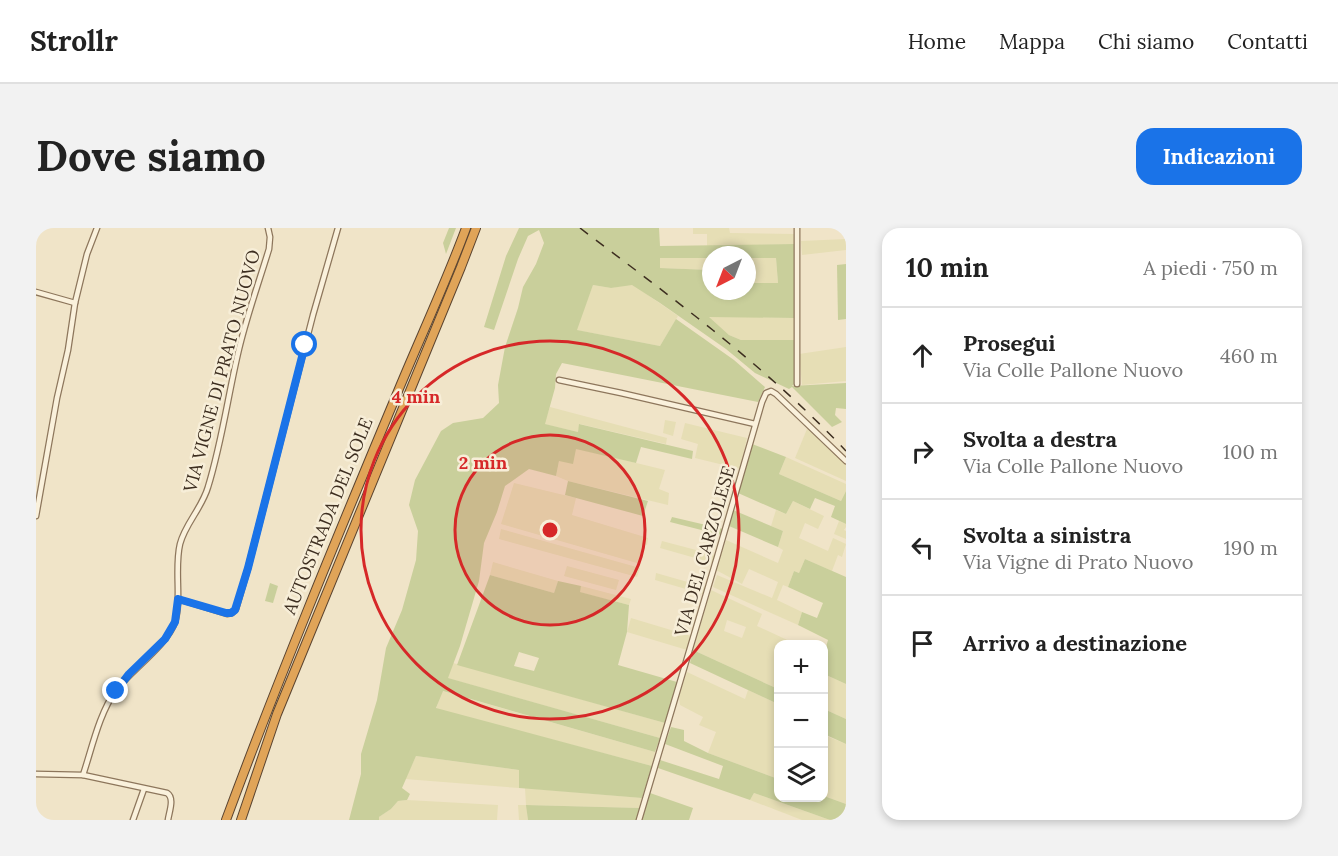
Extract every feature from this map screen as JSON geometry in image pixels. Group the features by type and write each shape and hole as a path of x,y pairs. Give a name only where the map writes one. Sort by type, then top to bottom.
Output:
{"highway":[{"name":"AUTOSTRADA DEL SOLE","path":"226,820 314,592 466,228"},
{"name":"AUTOSTRADA DEL SOLE","path":"241,820 277,714 476,228"}],"street":[{"path":"36,516 75,303 87,254 97,228"},
{"name":"VIA VIGNE DI PRATO NUOVO","path":"83,775 106,708 116,691 129,674 165,639 175,622 180,544 208,488 239,350 268,249 270,237 268,228"},
{"path":"178,599 226,613 235,610 338,228"},
{"path":"797,228 797,384"},
{"path":"36,292 75,303"},
{"path":"559,380 755,424"},
{"name":"VIA DEL CARZOLESE","path":"639,820 765,395 772,392 846,461"},
{"path":"36,774 83,775 167,793 171,799 168,820"},
{"path":"133,820 144,789"}],"shaded area":[{"path":"693,228 729,228 730,233 794,234 794,244 707,246 707,234 693,234"},
{"path":"846,239 846,250 802,255 801,241"},
{"path":"660,258 702,258 702,270 660,268"},
{"path":"756,258 776,258 778,284 756,283"},
{"path":"632,284 678,316 660,346 576,330 593,285 611,288"},
{"path":"706,316 794,318 795,340 741,340 729,335"},
{"path":"846,347 846,381 802,385 799,354"},
{"path":"550,407 667,438 666,444 580,424 578,432 544,424"},
{"path":"665,420 676,422 673,436 663,433"},
{"path":"685,423 747,438 740,469 695,458 698,444 681,439"},
{"path":"807,429 846,465 846,481 795,458"},
{"path":"575,448 665,470 659,489 669,493 668,505 568,481 556,476 559,461"},
{"path":"786,457 846,484 846,491 841,501 779,474"},
{"path":"514,483 576,498 572,515 648,538 647,545 644,544 637,563 501,524"},
{"path":"793,501 824,516 818,529 805,523 799,538 828,551 833,538 846,544 842,557 838,555 832,571 805,559 799,573 794,571 788,587 783,585 777,600 802,612 798,625 713,587 717,575 772,598 778,582 749,569 742,584 716,570 726,540 778,563 783,550 778,547 783,531 771,526 776,510 786,514"},
{"path":"839,521 846,524 844,530 846,539 834,534"},
{"path":"501,529 640,568 637,577 499,539"},
{"path":"662,541 715,555 713,563 660,548"},
{"path":"493,562 558,581 554,593 490,575"},
{"path":"567,566 619,580 616,590 564,576"},
{"path":"656,573 705,587 703,594 655,580"},
{"path":"581,586 631,599 629,605 579,592"},
{"path":"711,590 762,614 757,626 787,640 774,640 774,687 693,650","holes":["727,620 746,627 742,638 724,631"]},
{"path":"631,618 691,636 687,650 627,632"},
{"path":"453,663 665,723 660,738 447,678"},
{"path":"687,672 745,699 748,690 774,702 774,778 708,753 716,732 699,725 703,717 680,705 679,696"},
{"path":"828,676 846,684 846,719 828,711"},
{"path":"442,691 655,752 652,766 436,709"},
{"path":"828,737 846,744 846,804 828,797"},
{"path":"416,756 519,770 519,788 405,779"},
{"path":"525,788 642,798 640,808 527,805 528,820 519,820 518,805 526,805"},
{"path":"754,793 830,820 802,820 750,800"},
{"path":"398,801 498,805 497,820 379,820 379,817"}],"green space":[{"path":"449,228 456,228 446,254 443,243"},
{"path":"519,228 659,228 660,246 794,244 794,318 709,317 729,335 741,340 795,340 794,384 792,386 846,383 846,409 836,408 835,415 842,422 832,427 792,387 789,389 755,373 726,349 632,285 611,288 593,285 577,330 660,346 676,319 734,360 765,387 758,402 562,363 556,374 555,388 545,424 578,432 579,424 693,451 692,459 641,447 636,463 576,449 573,464 559,461 556,476 529,469 505,486 484,543 479,581 448,678 660,738 655,752 443,691 436,708 652,766 642,798 519,788 519,770 416,756 402,788 410,794 407,800 398,801 379,817 379,820 349,820 361,774 361,754 377,700 386,648 402,610 416,560 418,531 409,505 415,480 441,431 453,423 483,418 499,403 498,385 505,347 523,287 536,264 544,243 539,230 528,236 494,330 484,327 506,256"},
{"path":"846,264 846,319 838,320 837,265"},
{"path":"752,444 786,457 779,474 841,501 846,491 846,524 831,517 835,506 815,498 810,509 793,501 786,514 738,493"},
{"path":"568,481 648,501 643,516 565,495"},
{"path":"733,510 783,531 778,547 729,526"},
{"path":"672,517 723,529 721,535 670,522"},
{"path":"805,559 846,577 846,684 828,676 828,640 798,625 802,612 817,618 823,603 788,587 794,571 799,573"},
{"path":"490,575 554,593 558,581 581,586 580,592 629,605 627,632 618,665 677,682 665,723 457,665","holes":["519,652 539,658 534,671 514,666"]},
{"path":"270,583 278,586 273,603 265,601"},
{"path":"693,650 774,687 774,702 690,663"},
{"path":"828,711 846,719 846,744 828,736"},
{"path":"671,727 684,730 684,741 708,753 774,778 774,800 754,793 750,800 658,768 660,760 719,779 723,766 665,744"},
{"path":"650,793 693,808 689,820 642,820"},
{"path":"828,797 846,804 846,820 830,820 779,802 828,802"},
{"path":"526,805 640,808 636,820 528,820"}],"railway":[{"path":"580,228 718,334 784,390 846,451"}],"route":[{"path":"116,691 129,674 165,639 174,626 178,599 226,613 235,610 248,568 305,345"}]}
